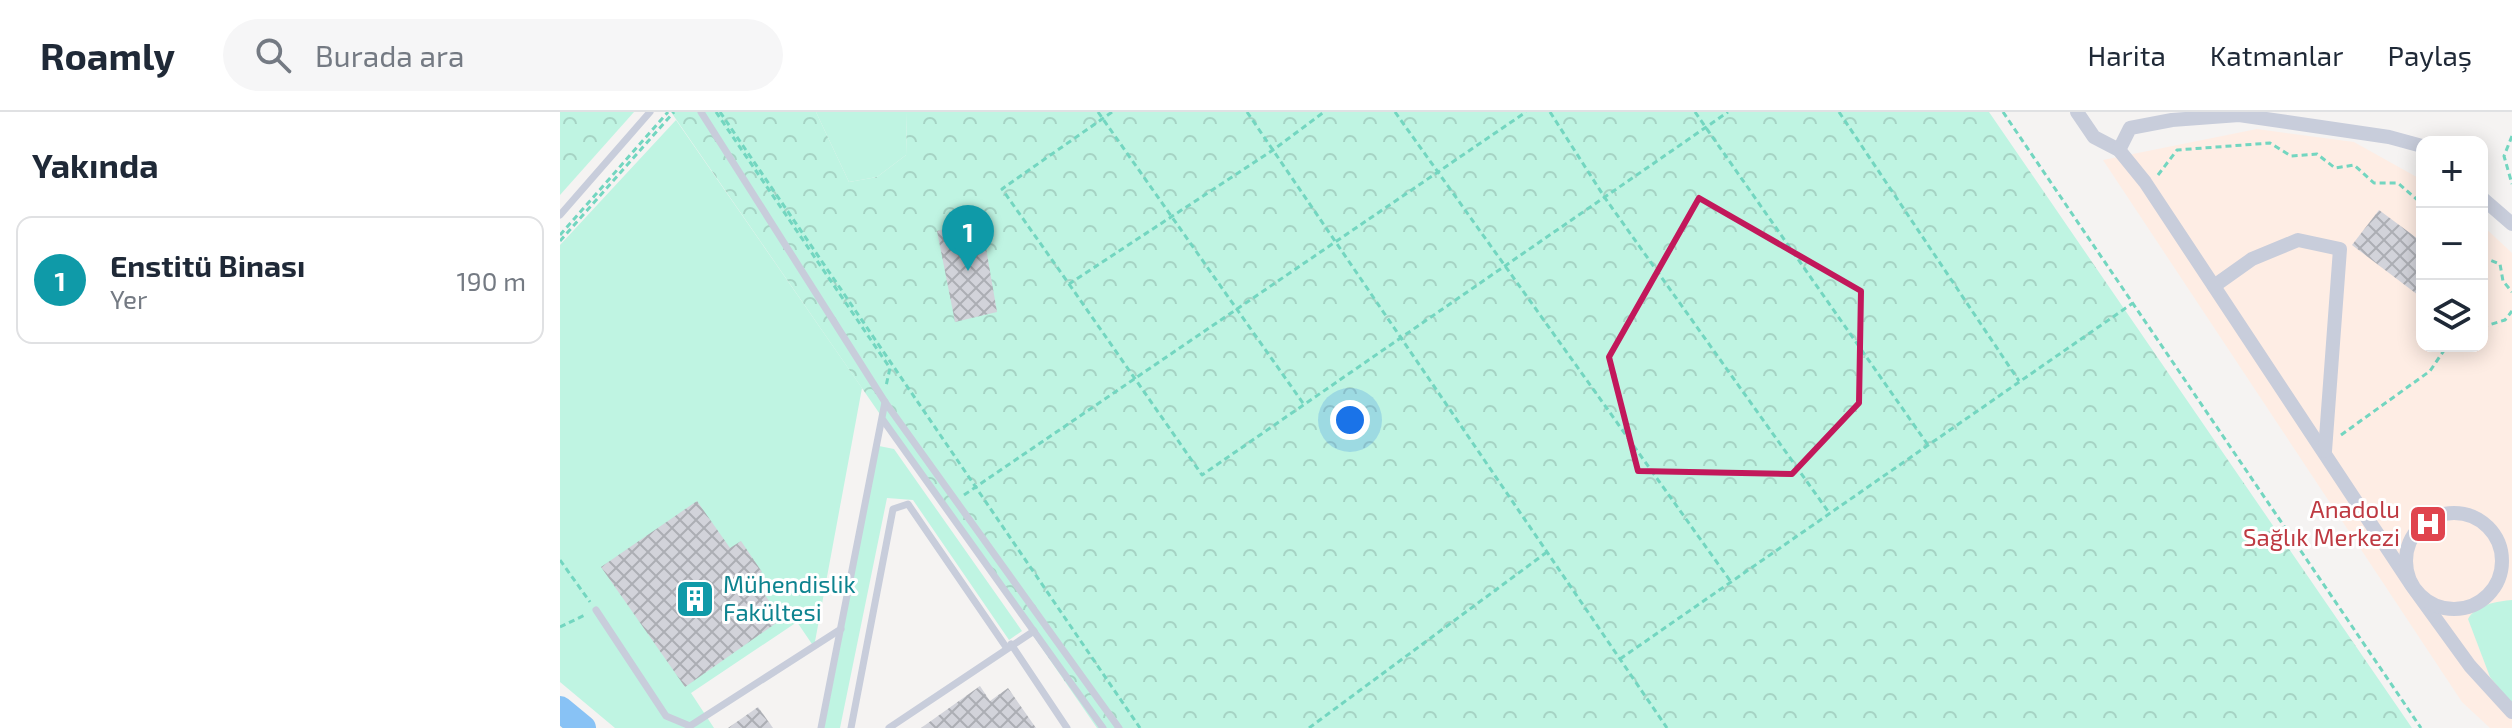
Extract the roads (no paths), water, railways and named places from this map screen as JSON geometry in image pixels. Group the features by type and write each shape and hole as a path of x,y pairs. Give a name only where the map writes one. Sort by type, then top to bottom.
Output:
{"street":[{"path":"2077,112 2094,137 2119,150 2145,182 2412,586 2470,666 2512,712"},
{"path":"2119,150 2130,128 2172,120 2239,115 2389,137 2416,144"},
{"path":"2488,203 2512,224"},
{"path":"2214,286 2252,259 2298,240 2340,249 2325,451"},
{"path":"2460,512 2475,517 2497,538 2501,552 2497,581 2477,603 2448,609 2434,605 2412,586 2405,556 2418,528 2430,518 2460,512"}],"lane":[{"path":"560,215 650,112"},
{"path":"701,112 884,400 1119,728"},
{"path":"821,728 883,420 884,400"},
{"path":"883,420 1103,728"},
{"path":"851,728 893,509 908,504 1067,728"},
{"path":"596,610 666,716 692,727 841,629"},
{"path":"889,728 1008,645 1034,631"}],"waterway":[{"path":"560,709 583,728"}],"place":[{"name":"Enstitü Binası","path":"968,271"},
{"name":"Anadolu Sağlık Merkezi","path":"2428,524"},
{"name":"Mühendislik Fakültesi","path":"695,599"}]}
